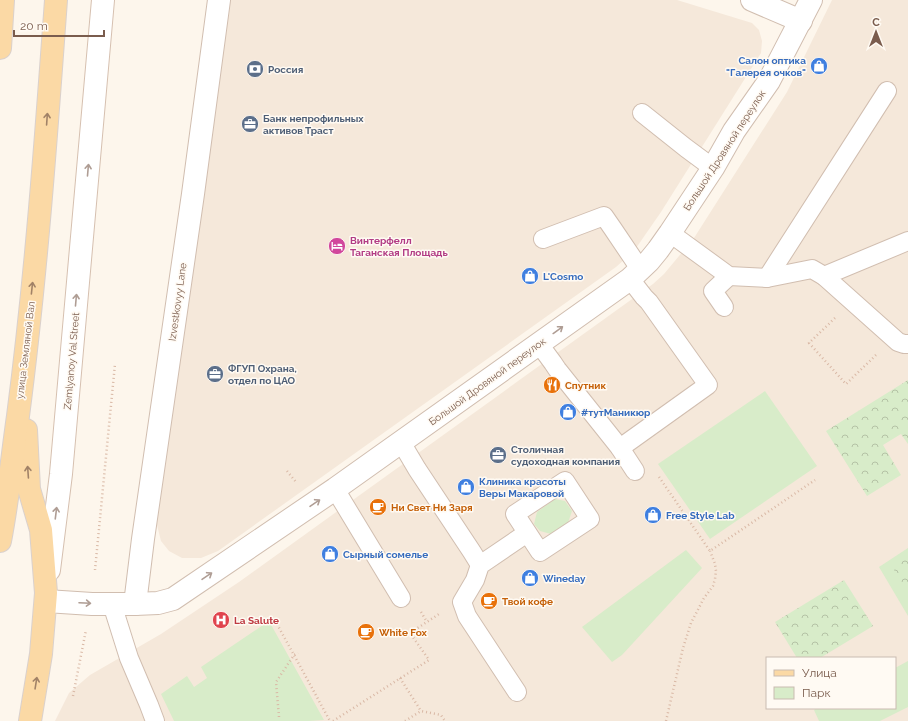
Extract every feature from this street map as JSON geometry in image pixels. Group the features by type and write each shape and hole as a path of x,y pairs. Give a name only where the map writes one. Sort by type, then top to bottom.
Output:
{"main road":[{"path":"0,48 3,0"},
{"name":"улица Земляной Вал","path":"0,541 5,515 24,369 33,287 56,0"},
{"path":"24,369 29,489 41,530 46,597"},
{"name":"Zemlyanoy Val Street","path":"30,721 41,654 46,597"}],"street":[{"name":"Zemlyanoy Val Street","path":"46,597 61,474 103,0"},
{"name":"Izvestkovyy Lane","path":"135,604 219,0"},
{"path":"752,0 801,21"},
{"name":"Большой Дровяной переулок","path":"46,597 92,604 158,603 173,599 335,489 635,274 649,261 670,233 713,168 734,132 769,81 811,0"}],"lane":[{"path":"767,278 887,91"},
{"path":"642,113 713,168"},
{"path":"543,239 604,216 613,228 635,274 644,297 708,385 620,448"},
{"path":"670,233 728,276 767,278 812,269 824,276 901,341"},
{"path":"824,276 908,240"},
{"path":"724,306 714,291 728,276"},
{"path":"539,344 620,448 635,472"},
{"path":"401,442 480,565"},
{"path":"335,489 401,598"},
{"path":"517,692 467,616 462,602 475,580 480,565 527,533"},
{"path":"112,604 129,658 155,721"}],"path":[{"path":"852,300 809,343 846,384 901,341"},
{"path":"95,570 115,364"},
{"path":"635,472 649,462 710,552 715,564 716,579 691,623 683,648 666,721"},
{"path":"287,471 296,482"},
{"path":"710,552 815,480"},
{"path":"277,624 331,721 429,660 410,633 440,614"},
{"path":"73,696 87,628"},
{"path":"279,717 276,682 294,655 298,653"},
{"path":"400,678 421,711"},
{"path":"405,721 421,711 441,715 444,721"}],"shaded area":[{"path":"230,0 677,0 752,23 759,30 762,41 761,53 661,212 634,251 616,267 218,551 201,558 182,558 169,551 161,541 157,525 158,507"},
{"path":"832,0 908,0 908,721 55,721 69,693 90,675 161,634 239,582 653,284 664,274 694,238 787,92"}],"green space":[{"path":"908,380 908,444 901,434 883,445 901,475 867,496 826,431"},
{"path":"765,391 817,466 710,539 658,464"},
{"path":"555,499 565,501 572,511 568,523 551,534 540,531 534,524 537,512"},
{"path":"908,548 908,616 879,567"},
{"path":"686,550 702,568 622,655 612,662 582,627"},
{"path":"908,557 908,592 892,567"},
{"path":"844,580 873,626 822,657 796,657 775,622"},
{"path":"269,621 324,720 174,721 161,694 187,676 194,687 207,678 201,667"},
{"path":"908,661 908,707 880,721 819,721 814,710 816,709 896,709 896,667"}],"place":[{"name":"Салон оптика \"Галерея очков\"","path":"819,66"},
{"name":"Россия","path":"255,69"},
{"name":"Банк непрофильных активов Траст","path":"250,124"},
{"name":"Винтерфелл Таганская Площадь","path":"337,246"},
{"name":"L'Cosmo","path":"530,276"},
{"name":"ФГУП Охрана, отдел по ЦАО","path":"215,374"},
{"name":"Спутник","path":"552,385"},
{"name":"#тутМаникюр","path":"568,412"},
{"name":"Столичная судоходная компания","path":"498,455"},
{"name":"Клиника красоты Веры Макаровой","path":"466,487"},
{"name":"Ни Свет Ни Заря","path":"378,507"},
{"name":"Free Style Lab","path":"653,515"},
{"name":"Сырный сомелье","path":"330,554"},
{"name":"Wineday","path":"530,578"},
{"name":"Твой кофе","path":"489,601"},
{"name":"La Salute","path":"221,620"},
{"name":"White Fox","path":"366,632"}]}
